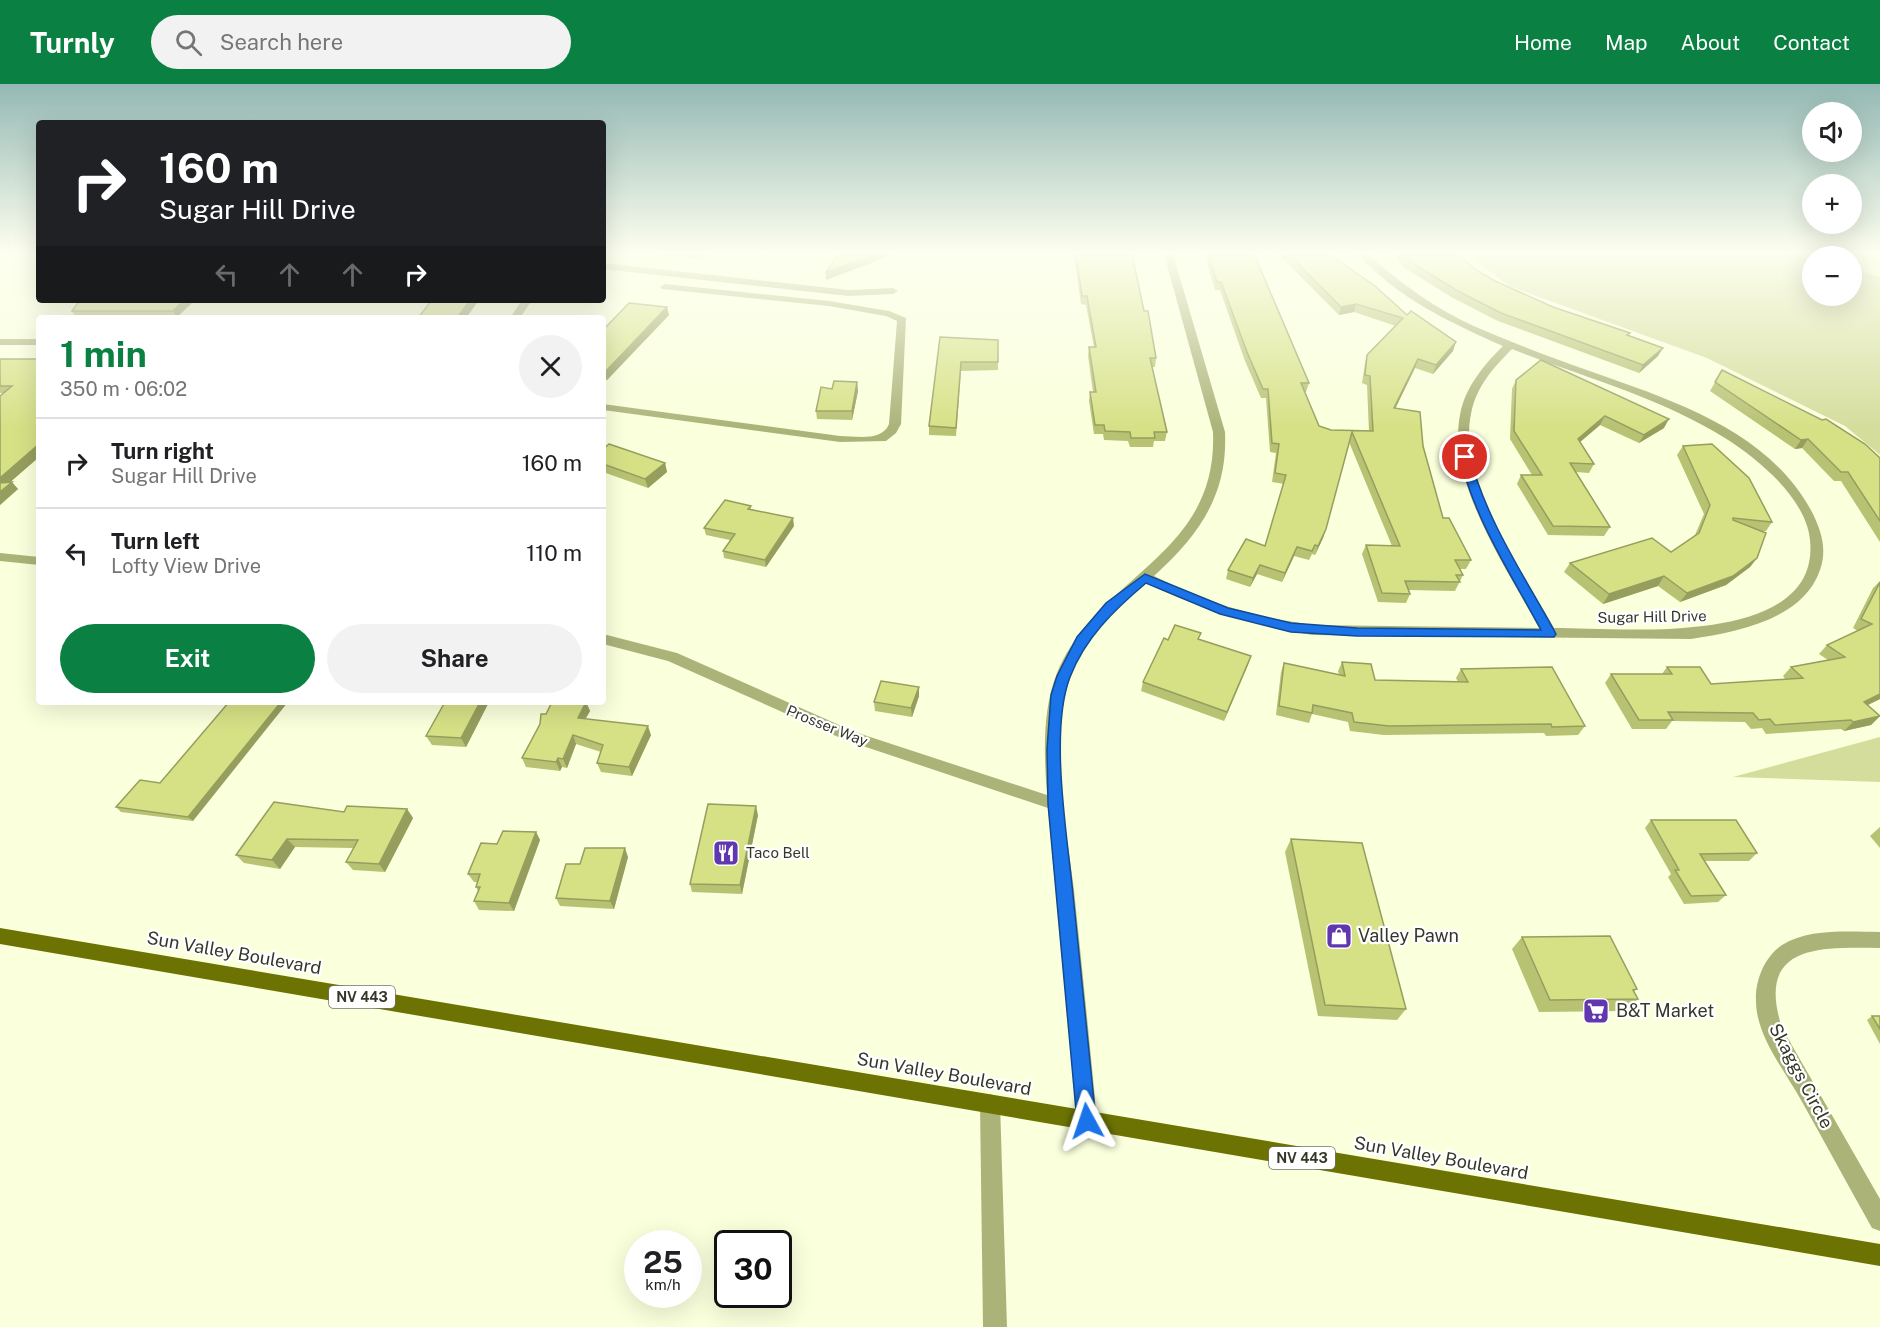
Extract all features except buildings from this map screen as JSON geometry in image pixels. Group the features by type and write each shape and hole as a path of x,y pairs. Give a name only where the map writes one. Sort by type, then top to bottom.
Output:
{"main road":[{"name":"Sun Valley Boulevard","path":"0,936 1880,1255"}],"street":[{"path":"606,407 840,439 882,439 892,431 896,424 902,320 890,312"},
{"path":"1087,1121 1056,804 1057,695 1063,676 1082,640 1110,606 1145,578 1195,527 1212,493 1220,460 1219,432 1185,312"},
{"name":"Sugar Hill Drive","path":"1145,578 1225,611 1291,627 1357,632 1680,635 1725,630 1756,622 1783,608 1801,592 1814,570 1818,544 1813,524 1794,492 1763,460 1723,431 1666,403 1511,344 1442,312"},
{"path":"0,342 36,342"},
{"path":"1511,344 1489,364 1471,394 1463,428 1465,457 1472,485 1482,509 1550,634"},
{"path":"0,557 36,561"},
{"name":"Prosser Way","path":"606,640 672,657 794,713 870,743 1056,804"},
{"name":"Skaggs Circle","path":"1880,940 1824,939 1796,946 1776,960 1767,980 1765,1003 1773,1032 1880,1220"},
{"path":"990,1104 994,1327"}],"green space":[{"path":"1581,312 1880,312 1880,455 1845,426 1707,358"},
{"path":"1880,737 1880,782 1733,777"}],"place":[{"name":"Taco Bell","path":"726,853"},
{"name":"Valley Pawn","path":"1339,936"},
{"name":"B&T Market","path":"1596,1011"}],"route":[{"path":"1087,1121 1056,804 1054,749 1057,695 1072,657 1082,640 1110,606 1145,578 1225,611 1312,630 1550,634 1482,509 1472,485 1465,457"}]}
